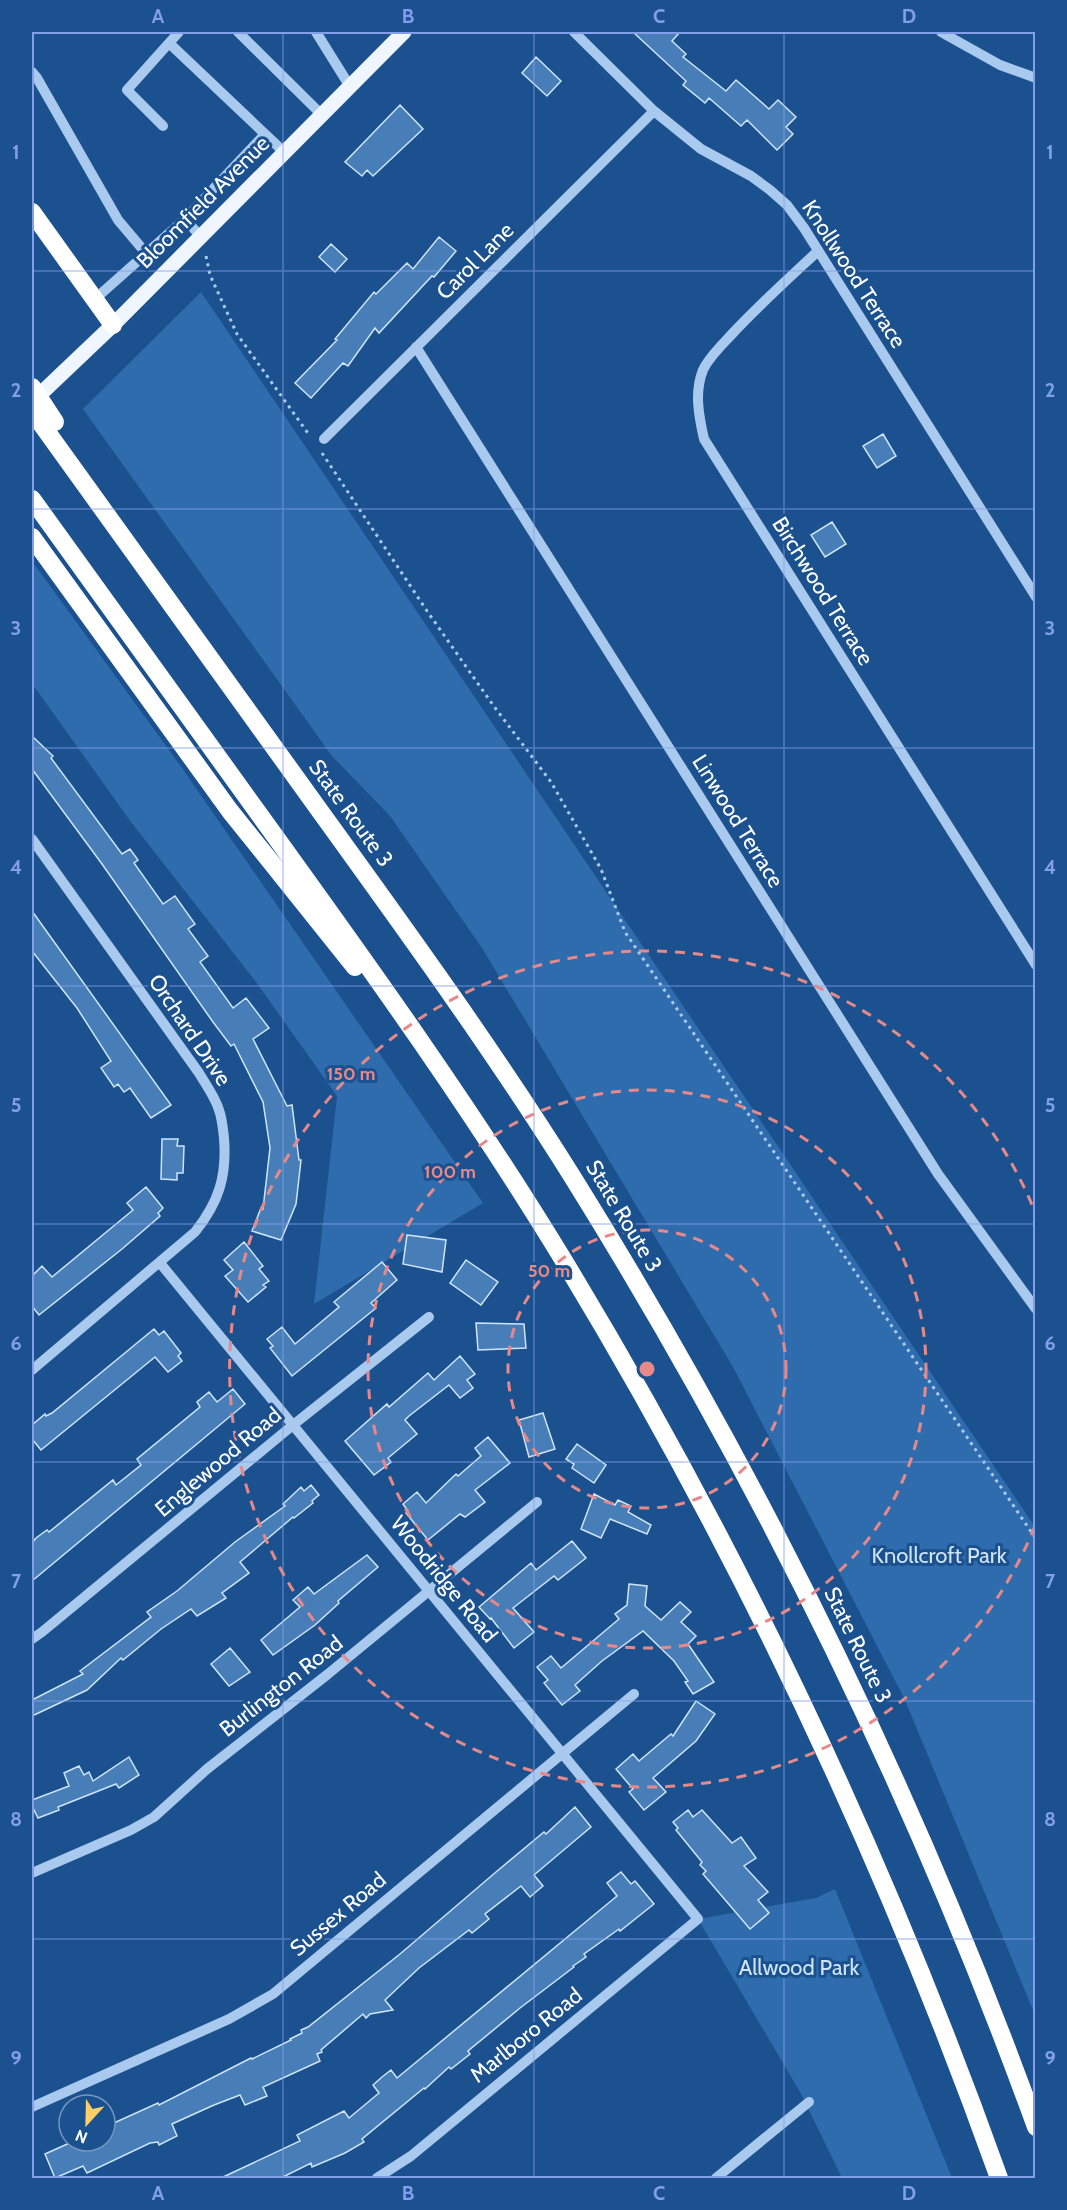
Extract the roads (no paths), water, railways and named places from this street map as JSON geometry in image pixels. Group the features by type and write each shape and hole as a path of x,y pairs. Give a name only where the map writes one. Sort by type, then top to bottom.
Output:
{"highway":[{"path":"32,212 113,325"},
{"path":"32,387 50,426"},
{"path":"32,411 50,426"},
{"name":"State Route 3","path":"50,426 132,549 459,1006 573,1177 678,1353 776,1533 881,1748 954,1915 1035,2127"},
{"path":"32,499 318,896 453,1090 528,1204 599,1320 666,1438 762,1619 825,1751 903,1927 950,2044 999,2178"},
{"path":"32,537 230,812 453,1090"}],"main road":[{"name":"Bloomfield Avenue","path":"32,402 113,325 404,32"}],"street":[{"path":"163,126 127,90 179,32"},
{"path":"238,32 321,114"},
{"path":"316,32 350,85"},
{"name":"Knollwood Terrace","path":"574,32 654,111 701,149 751,176 787,205 818,250 1035,597"},
{"path":"941,32 1000,65 1035,78"},
{"path":"169,43 284,152"},
{"path":"32,72 118,220 146,252"},
{"name":"Carol Lane","path":"322,444 416,347 654,111"},
{"path":"95,299 185,219 265,134"},
{"path":"185,219 201,237"},
{"name":"Birchwood Terrace","path":"818,250 749,316 716,351 703,370 699,389 699,413 704,439 1035,965"},
{"name":"Linwood Terrace","path":"416,347 938,1174 1035,1309"},
{"name":"Orchard Drive","path":"32,839 199,1073 219,1110 225,1147 222,1185 208,1215 195,1232 32,1370"},
{"name":"Woodridge Road","path":"160,1263 698,1919"},
{"name":"Englewood Road","path":"32,1639 429,1317"},
{"name":"Burlington Road","path":"32,1873 131,1830 154,1817 207,1770 537,1502"},
{"name":"Sussex Road","path":"32,2107 229,2019 273,1994 634,1694"},
{"name":"Marlboro Road","path":"377,2178 411,2156 698,1919"},
{"path":"716,2178 809,2102"}],"park label":[{"name":"Knollcroft Park","path":"939,1555"},
{"name":"Allwood Park","path":"799,1967"}]}
